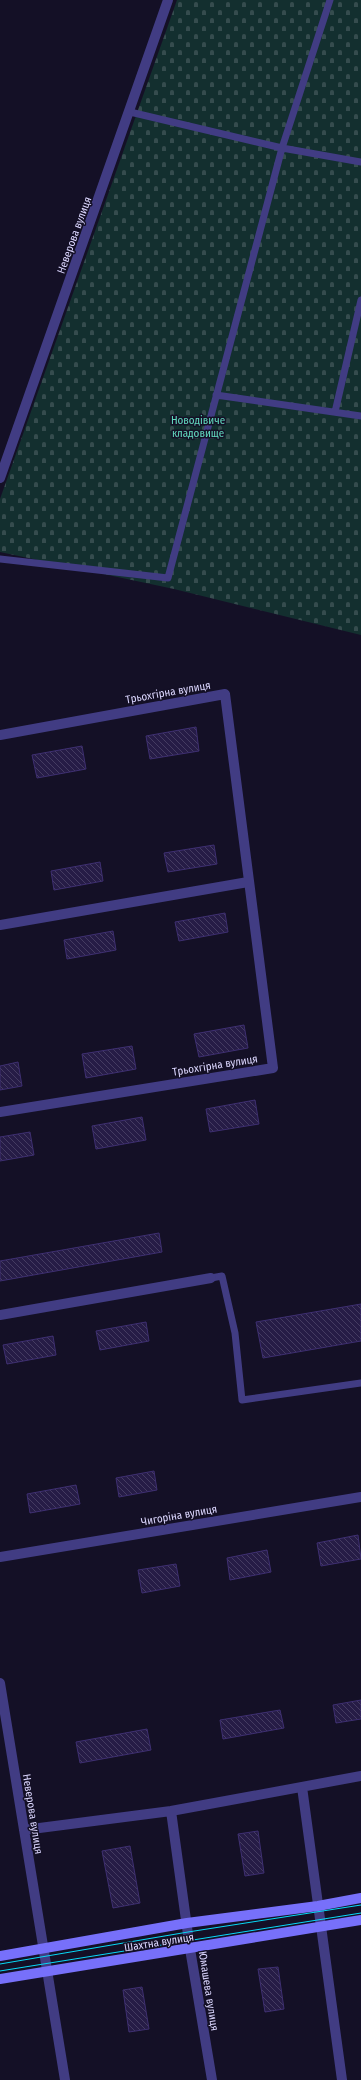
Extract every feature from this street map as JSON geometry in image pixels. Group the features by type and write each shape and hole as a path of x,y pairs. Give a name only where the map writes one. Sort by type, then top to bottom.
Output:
{"main road":[{"name":"Шахтна вулиця","path":"0,1956 187,1923 318,1906 361,1898"},
{"name":"Шахтна вулиця","path":"0,1979 321,1928 361,1920"}],"street":[{"name":"Неверова вулиця","path":"0,478 130,112 168,0"},
{"name":"Трьохгірна вулиця","path":"0,735 224,694 273,1068 0,1112"},
{"path":"0,925 248,882"},
{"path":"0,1315 211,1278"},
{"name":"Чигоріна вулиця","path":"0,1557 361,1496"},
{"name":"Неверова вулиця","path":"0,1683 3,1718 24,1830 43,1949"},
{"path":"24,1830 171,1811 361,1776"},
{"path":"302,1787 342,2080"},
{"name":"Юмашева вулиця","path":"171,1811 190,1949 212,2080"},
{"path":"43,1949 65,2080"}],"lane":[{"path":"0,559 168,578 282,148 330,0"},
{"path":"130,112 282,148 361,162"},
{"path":"335,412 361,300"},
{"path":"216,395 361,416"},
{"path":"211,1278 222,1276 235,1333 242,1400 361,1383"}],"green space":[{"name":"Новодівиче кладовище","path":"177,0 361,0 361,635 174,589 0,552 0,499"}],"building":[{"path":"196,727 199,751 150,759 146,736"},
{"path":"82,746 86,769 37,778 32,755"},
{"path":"214,845 217,864 168,872 164,853"},
{"path":"100,862 103,881 54,890 51,871"},
{"path":"225,913 228,932 179,941 175,922"},
{"path":"113,931 116,950 67,959 64,940"},
{"path":"244,1025 248,1048 199,1057 194,1034"},
{"path":"132,1046 136,1069 86,1078 82,1054"},
{"path":"18,1062 22,1086 0,1090 0,1066"},
{"path":"255,1100 259,1124 210,1132 206,1109"},
{"path":"142,1117 146,1140 96,1149 92,1126"},
{"path":"30,1132 34,1155 0,1161 0,1137"},
{"path":"159,1233 162,1252 0,1281 0,1261"},
{"path":"361,1304 361,1341 263,1358 256,1322"},
{"path":"146,1322 149,1341 100,1350 96,1331"},
{"path":"53,1336 56,1355 7,1364 3,1345"},
{"path":"154,1471 157,1490 119,1497 116,1478"},
{"path":"76,1485 80,1504 30,1513 27,1494"},
{"path":"358,1535 361,1559 321,1566 317,1543"},
{"path":"267,1550 271,1572 230,1580 227,1558"},
{"path":"176,1564 180,1586 142,1593 138,1570"},
{"path":"361,1700 361,1719 336,1723 333,1705"},
{"path":"280,1710 284,1728 223,1739 220,1720"},
{"path":"147,1729 151,1750 80,1763 76,1742"},
{"path":"258,1831 264,1873 245,1876 238,1834"},
{"path":"130,1846 140,1903 113,1908 102,1851"},
{"path":"278,1967 284,2009 265,2012 258,1969"},
{"path":"142,1987 149,2029 129,2032 123,1990"}],"tram line":[{"path":"0,1964 188,1932 361,1905"},
{"path":"0,1971 361,1913"}]}
